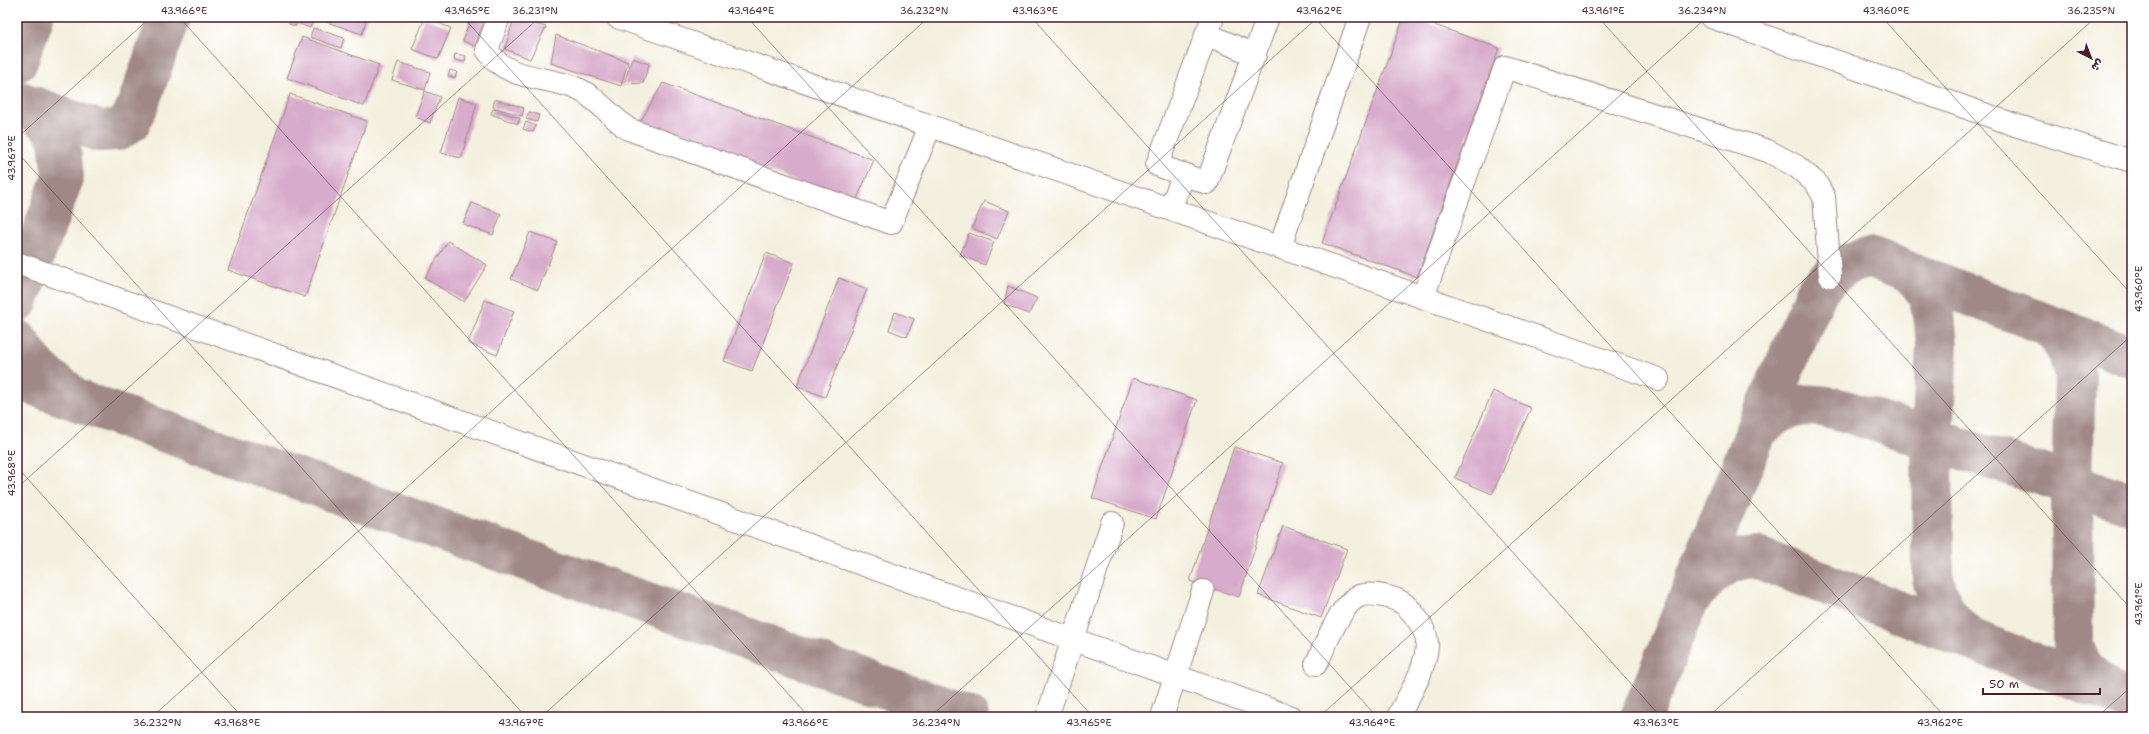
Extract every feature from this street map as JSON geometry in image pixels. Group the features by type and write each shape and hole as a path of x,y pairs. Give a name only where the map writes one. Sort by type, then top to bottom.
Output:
{"street":[{"path":"499,17 487,50 494,61 509,70 578,89 592,98 612,117 628,129 891,223 930,126"},
{"path":"617,17 648,22 930,126 1658,379"},
{"path":"1255,55 1210,26 1157,165 1208,183 1255,55 1268,17"},
{"path":"1280,247 1360,17"},
{"path":"1712,17 1741,22 2015,125 2132,161"},
{"path":"1423,297 1505,67 1768,151 1796,166 1816,183 1824,196 1830,276"},
{"path":"1170,209 1184,174"},
{"path":"17,263 1291,717"},
{"path":"1047,717 1072,638 1112,523"},
{"path":"1162,717 1204,590"},
{"path":"1316,664 1344,608 1358,596 1379,594 1404,604 1419,622 1427,642 1424,661 1398,717"}],"building":[{"path":"290,17 298,17 296,26 289,24"},
{"path":"300,17 314,19 310,28 297,23"},
{"path":"312,17 367,17 362,34"},
{"path":"471,17 485,17 475,46 463,41"},
{"path":"1404,17 1412,17 1499,48 1417,277 1322,243"},
{"path":"425,18 451,28 438,59 412,49"},
{"path":"514,18 546,27 530,59 505,49"},
{"path":"313,28 344,38 341,48 310,37"},
{"path":"556,35 628,62 621,86 551,63"},
{"path":"302,37 379,65 364,106 287,78"},
{"path":"455,54 466,56 465,62 454,60"},
{"path":"632,58 649,64 643,83 624,84"},
{"path":"398,62 430,72 425,90 392,80"},
{"path":"450,70 457,72 455,78 448,76"},
{"path":"663,83 874,160 855,203 639,124"},
{"path":"425,91 440,97 430,123 415,117"},
{"path":"290,94 367,121 305,297 228,270"},
{"path":"458,97 477,103 461,158 441,153"},
{"path":"495,99 524,108 522,116 493,107"},
{"path":"493,109 520,118 518,124 491,114"},
{"path":"529,112 539,115 537,122 526,119"},
{"path":"526,122 536,126 533,132 523,129"},
{"path":"984,201 1009,211 997,239 972,228"},
{"path":"472,203 501,214 493,235 463,224"},
{"path":"530,232 557,242 538,290 511,279"},
{"path":"969,233 994,242 985,265 960,255"},
{"path":"448,241 487,265 464,302 425,278"},
{"path":"766,253 794,263 752,371 724,361"},
{"path":"839,278 867,289 825,397 797,386"},
{"path":"1008,286 1037,298 1029,314 1004,304"},
{"path":"485,300 514,311 497,355 468,343"},
{"path":"895,312 914,319 907,337 889,330"},
{"path":"1133,378 1197,400 1156,519 1092,498"},
{"path":"1493,391 1531,408 1492,494 1455,478"},
{"path":"1234,447 1283,463 1239,597 1190,581"},
{"path":"1283,526 1347,549 1321,618 1258,595"}],"taxiway":[{"path":"17,61 33,17"},
{"path":"17,101 99,131 118,130 130,122 137,107 169,17"},
{"path":"17,302 63,177 59,141 54,129 30,106"},
{"path":"1756,432 1817,291 1841,268 1847,264 1863,259 1872,258 2132,357"},
{"path":"1914,274 1928,294 1934,315 1937,345 1932,439 1933,578 1941,605 1949,618 1968,638"},
{"path":"2046,324 2060,338 2069,354 2075,376 2072,485 2073,644 2075,653 2082,666 2091,676 2109,691"},
{"path":"17,340 38,368 65,390"},
{"path":"17,379 968,717"},
{"path":"1641,717 1756,432 1775,415 1786,410 1796,406 1808,405 1845,411 2132,504"},
{"path":"1692,595 1719,568 1744,558 1755,557 2132,701"}]}
